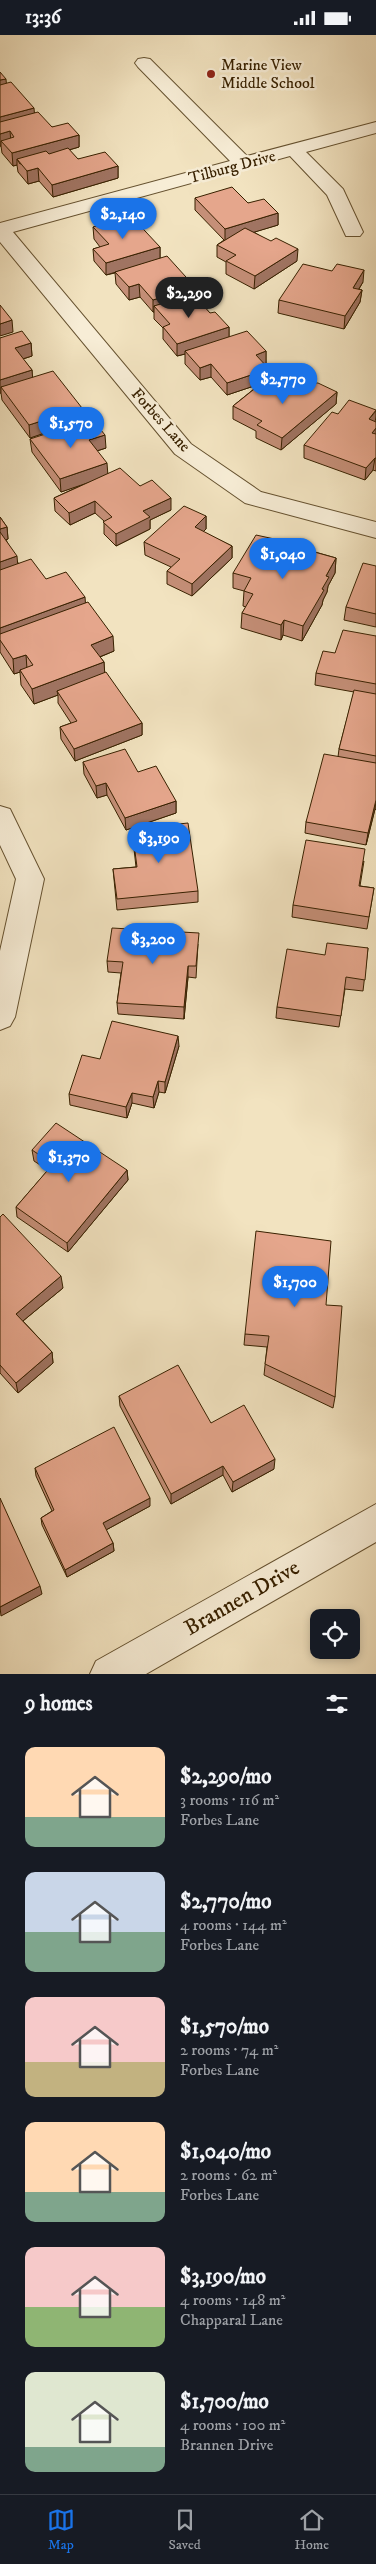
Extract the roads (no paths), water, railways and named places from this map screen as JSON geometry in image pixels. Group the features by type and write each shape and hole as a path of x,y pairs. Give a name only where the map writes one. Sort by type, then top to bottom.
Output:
{"street":[{"path":"144,63 244,164"},
{"name":"Tilburg Drive","path":"0,229 376,127"},
{"path":"294,150 336,193 353,232"},
{"name":"Forbes Lane","path":"0,229 183,449 253,498 376,530"},
{"path":"0,816 30,879 0,1017"},
{"name":"Brannen Drive","path":"109,1674 376,1522"}],"place":[{"name":"Marine View Middle School","path":"211,74"}]}
